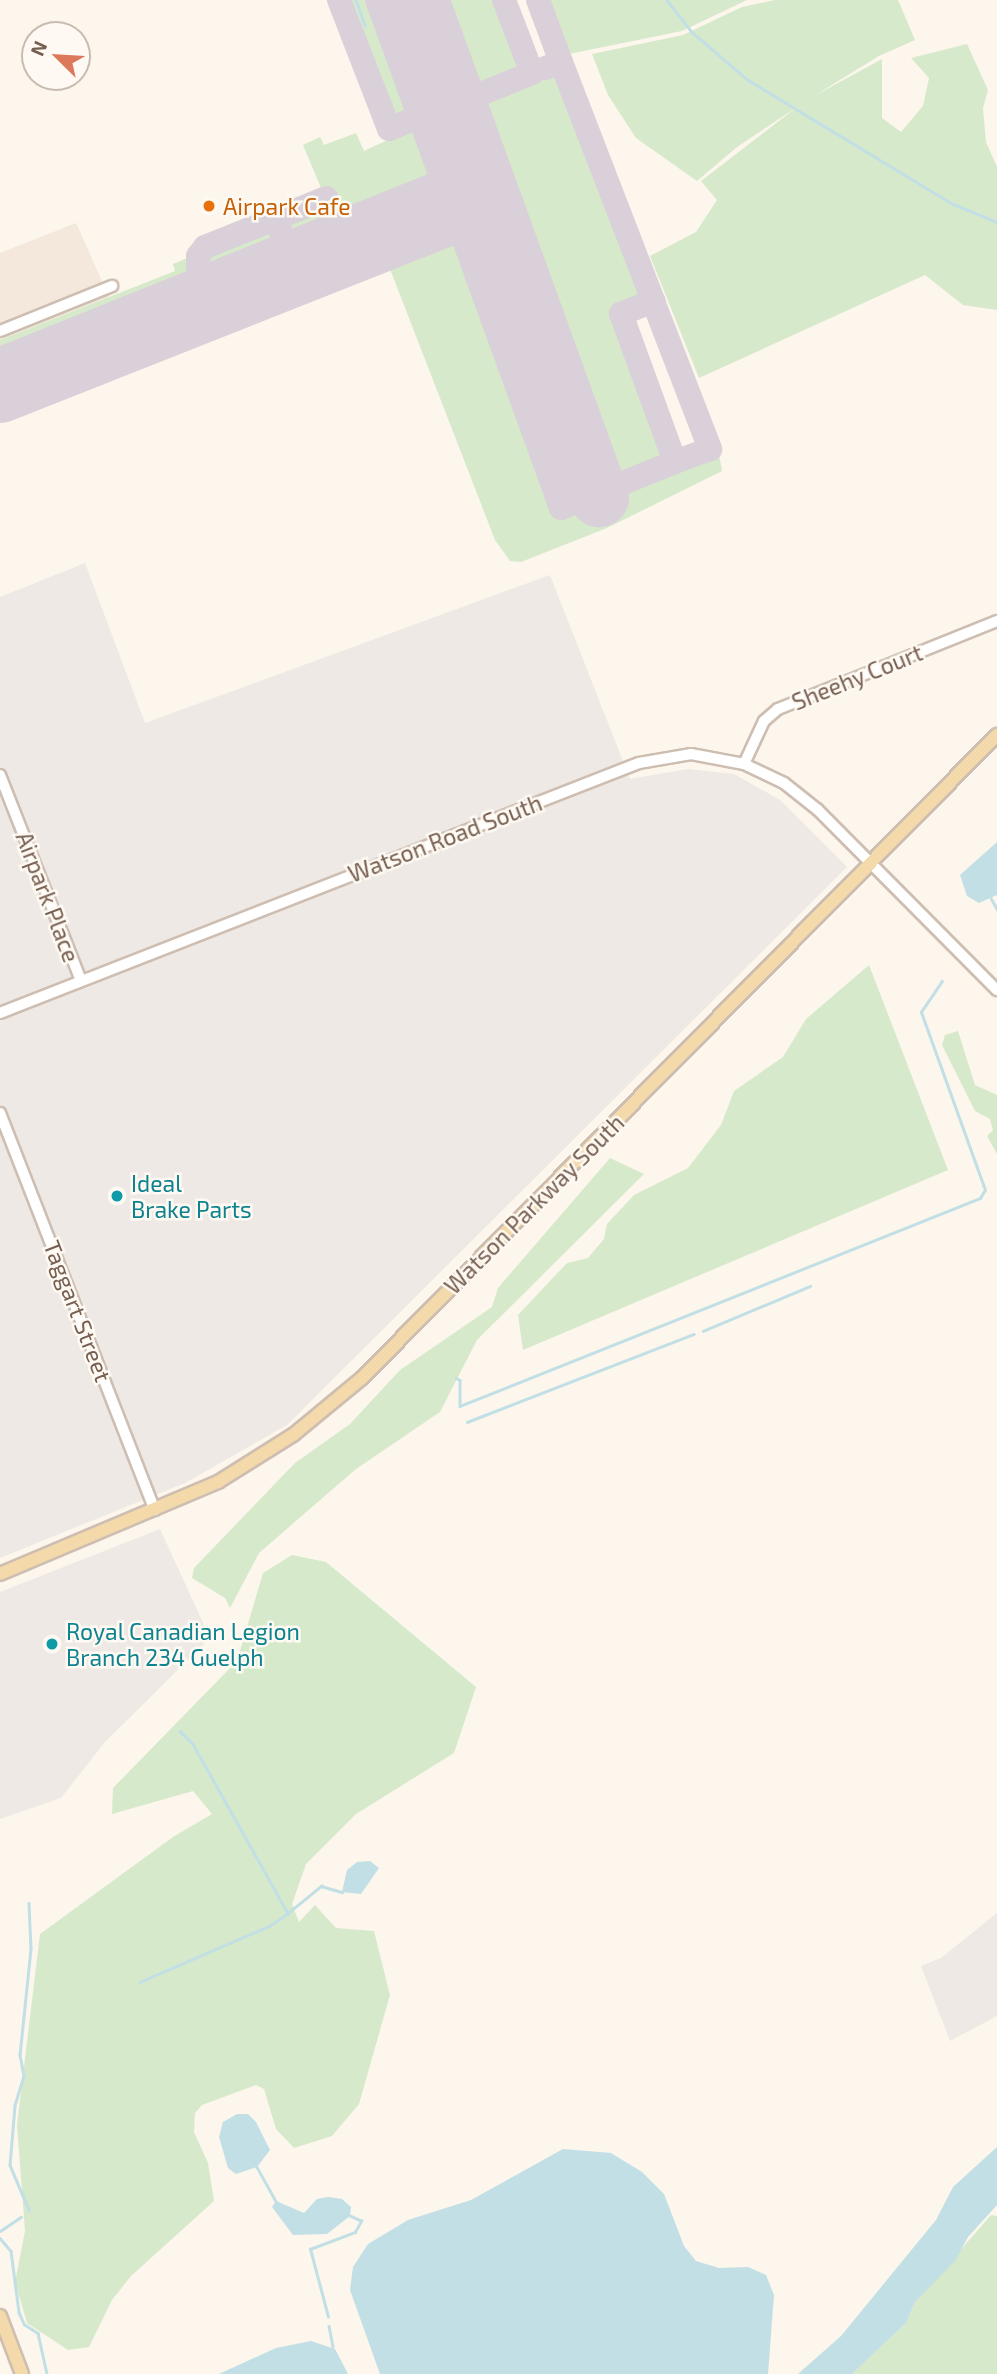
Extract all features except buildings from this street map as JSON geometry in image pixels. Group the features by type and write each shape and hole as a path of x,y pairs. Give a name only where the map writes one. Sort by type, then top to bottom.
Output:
{"main road":[{"name":"Watson Parkway South","path":"0,1574 218,1482 293,1435 362,1378 997,735"},
{"path":"0,2316 22,2374"}],"street":[{"path":"0,331 112,286"},
{"name":"Sheehy Court","path":"744,764 764,721 778,709 997,621"},
{"name":"Watson Road South","path":"0,1013 639,763 691,754 744,764 784,783 872,864 997,990"},
{"name":"Airpark Place","path":"0,775 81,981"},
{"name":"Taggart Street","path":"0,1113 155,1510"}],"shaded area":[{"path":"76,223 109,297 0,340 0,253"},
{"path":"85,563 145,723 550,575 630,779 688,769 734,774 780,800 847,867 287,1425 185,1483 0,1558 0,597"},
{"path":"160,1529 210,1638 105,1742 61,1798 0,1819 0,1592"},
{"path":"997,1913 997,2016 950,2041 921,1966 941,1958"}],"green space":[{"path":"342,0 500,0 531,77 571,60 659,294 616,313 674,466 718,449 722,471 607,528 521,562 510,561 495,540 390,269 0,423 0,340 175,271 173,264 200,253 203,259 329,207 303,145 320,137 324,145 356,133 364,151 394,137"},
{"path":"548,0 747,0 682,31 569,54"},
{"path":"775,0 898,0 915,40 879,56 814,96 882,59 882,118 901,132 923,106 929,78 911,58 967,44 988,90 983,108 986,142 997,167 997,310 963,305 925,275 699,378 650,256 696,232 717,200 701,181 797,107 737,147 697,181 636,138 608,95 592,54 683,35 742,7"},
{"path":"869,965 948,1170 523,1350 518,1315 567,1263 588,1258 604,1239 607,1224 634,1195 688,1168 721,1125 734,1091 783,1057 806,1019"},
{"path":"958,1031 975,1085 997,1095 997,1154 987,1136 993,1130 990,1119 975,1111 942,1045 945,1035"},
{"path":"610,1158 644,1174 477,1340 440,1412 356,1469 259,1553 230,1608 225,1598 192,1578 194,1568 295,1463 350,1424 400,1370 492,1307 498,1288"},
{"path":"292,1555 326,1562 476,1687 454,1753 356,1814 306,1864 292,1904 299,1922 315,1905 336,1928 374,1931 390,1995 359,2104 332,2136 294,2148 276,2129 264,2089 256,2085 202,2105 195,2113 194,2132 208,2163 214,2201 131,2276 112,2300 89,2347 68,2350 27,2323 15,2282 25,2231 17,2125 40,1934 173,1837 212,1814 193,1791 112,1814 113,1788 237,1661 263,1573"},
{"path":"991,2215 997,2216 997,2374 852,2374 906,2323 915,2302"}],"water":[{"path":"997,842 997,895 979,903 967,896 960,875"},
{"path":"370,1861 379,1868 361,1894 342,1892 347,1870 357,1862"},
{"path":"237,2114 248,2114 256,2122 270,2150 257,2167 236,2174 228,2168 219,2137 223,2122"},
{"path":"997,2147 997,2205 968,2237 955,2261 915,2302 906,2323 852,2374 798,2374 841,2336 936,2220 953,2187"},
{"path":"563,2149 611,2153 642,2172 664,2194 684,2246 696,2261 719,2268 748,2267 766,2275 774,2295 768,2374 380,2374 350,2290 353,2267 368,2244 408,2220 471,2200"},
{"path":"317,2199 342,2199 351,2207 350,2216 327,2234 293,2235 272,2207 276,2201 304,2213"},
{"path":"311,2341 335,2349 348,2374 219,2374 276,2348"}],"waterway":[{"path":"356,0 365,25"},
{"path":"667,0 692,32 748,80 953,204 997,222"},
{"path":"991,898 997,909"},
{"path":"456,1378 460,1380 460,1406 980,1198 985,1190 921,1012 942,981"},
{"path":"703,1331 810,1286"},
{"path":"467,1422 694,1334"},
{"path":"180,1731 193,1744 288,1913 321,1886 342,1892"},
{"path":"29,1903 31,1949 20,2055 24,2076 15,2106 10,2165 29,2210"},
{"path":"140,1982 269,1926 288,1913"},
{"path":"257,2167 276,2201"},
{"path":"328,2317 310,2249 355,2232 361,2221 350,2216"},
{"path":"0,2231 21,2217"},
{"path":"0,2238 11,2251 19,2312 24,2324 38,2333 47,2374"},
{"path":"329,2326 333,2347"}],"taxiway":[{"path":"339,0 389,129 419,117"},
{"path":"377,0 561,508 675,462 621,314 653,301 710,449 675,462"},
{"path":"456,104 532,73 504,0"},
{"path":"538,0 561,62 545,68"},
{"path":"561,62 653,301"},
{"path":"0,359 442,181"},
{"path":"198,280 198,256 205,247 326,198"},
{"path":"280,230 298,275"},
{"path":"7,356 18,386"}],"runway":[{"path":"419,0 599,497"},
{"path":"0,393 459,211"}],"place":[{"name":"Airpark Cafe","path":"209,206"},
{"name":"Ideal Brake Parts","path":"117,1196"},
{"name":"Royal Canadian Legion Branch 234 Guelph","path":"52,1644"}]}
